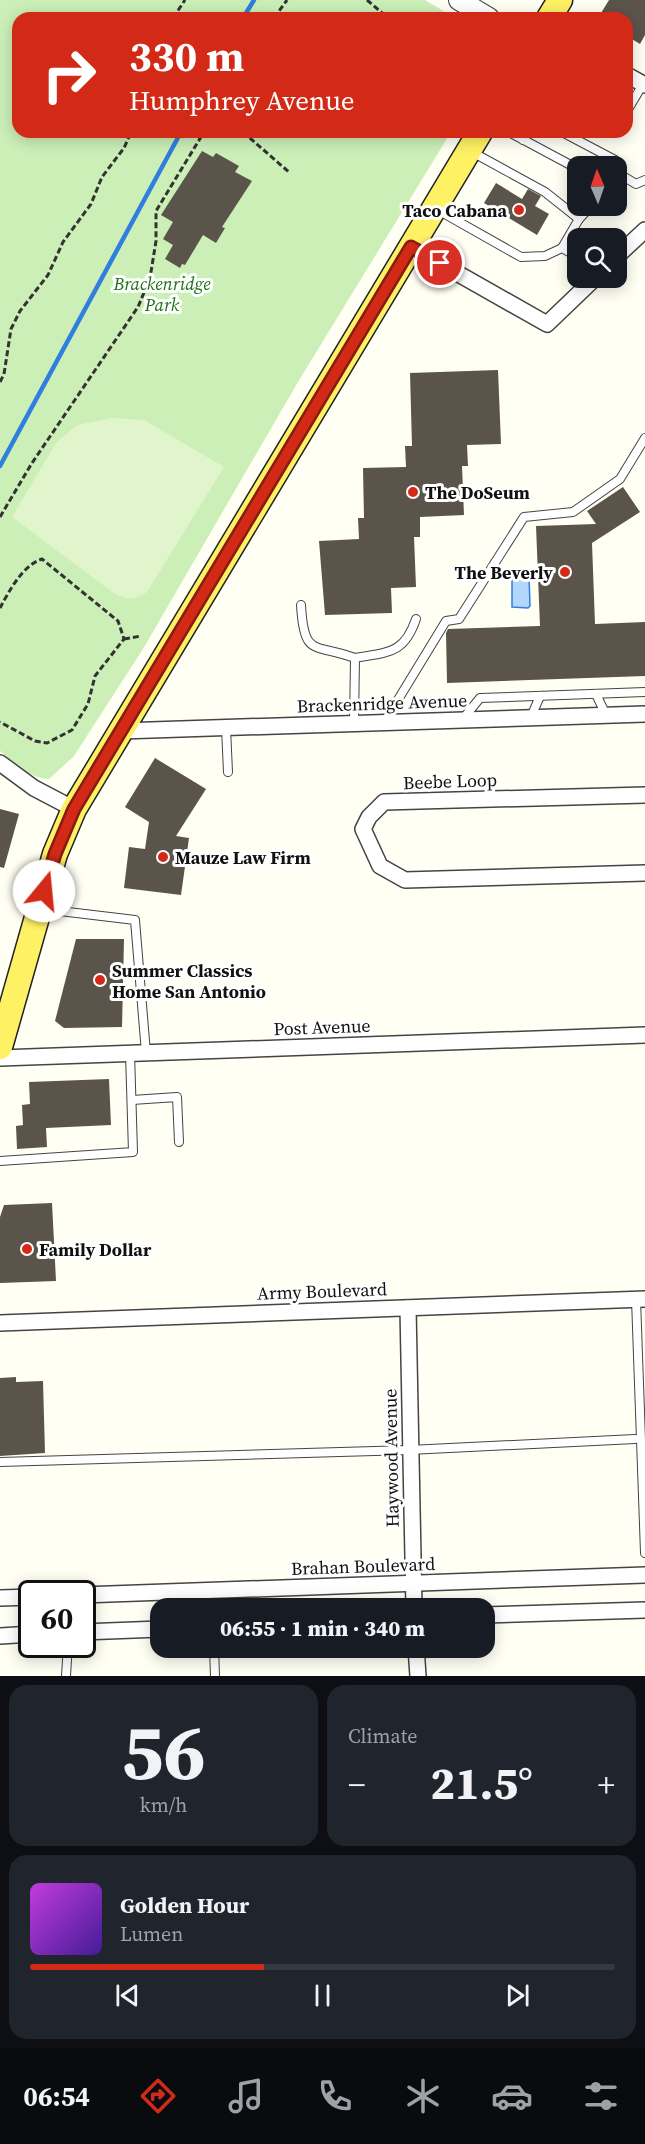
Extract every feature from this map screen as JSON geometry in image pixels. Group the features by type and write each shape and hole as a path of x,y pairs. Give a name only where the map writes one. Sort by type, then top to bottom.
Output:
{"main road":[{"path":"0,1047 4,1018 55,854 74,809 475,141"}],"street":[{"path":"459,0 479,12"},
{"path":"627,247 645,230"},
{"path":"411,247 547,324 585,288"},
{"name":"Brackenridge Avenue","path":"121,731 645,714"},
{"path":"0,763 34,788 74,809"},
{"name":"Beebe Loop","path":"645,795 384,802 369,817 363,829 380,866 405,880 645,873"},
{"name":"Post Avenue","path":"0,1058 645,1035"},
{"name":"Army Boulevard","path":"0,1323 640,1299"},
{"name":"Haywood Avenue","path":"408,1308 409,1450 414,1598"},
{"name":"Brahan Boulevard","path":"96,1594 645,1575"},
{"path":"0,1598 18,1597"},
{"path":"495,1615 645,1610"},
{"path":"96,1631 150,1629"},
{"path":"0,1636 18,1635"},
{"path":"417,1658 418,1676"}],"lane":[{"path":"633,101 644,83"},
{"path":"520,138 567,163"},
{"path":"573,138 607,156"},
{"path":"475,141 579,219"},
{"path":"627,178 636,184 645,180"},
{"path":"435,209 521,257 545,256 562,248 582,216"},
{"path":"562,248 567,251"},
{"path":"385,723 446,621 459,619 524,517 573,512 620,479 645,438"},
{"path":"301,605 305,639 314,648 355,658 390,652 409,640 416,619"},
{"path":"354,723 355,658"},
{"path":"462,720 480,698 645,693"},
{"path":"596,694 606,715"},
{"path":"531,717 540,696"},
{"path":"226,728 228,772"},
{"path":"38,909 135,920 146,1053"},
{"path":"0,1161 133,1152 130,1053"},
{"path":"132,1100 177,1097 179,1142"},
{"path":"640,1299 645,1553"},
{"path":"0,1462 409,1450 635,1439"},
{"path":"66,1676 67,1658"},
{"path":"214,1658 215,1676"}],"path":[{"path":"367,0 381,12"},
{"path":"0,382 4,374 9,337 20,310 48,275 63,242 91,204 102,177 124,148 128,138"},
{"path":"0,517 32,463 138,307 150,278 156,241 156,211 200,138"},
{"path":"250,138 290,173"},
{"path":"0,608 13,585 35,561 42,559 118,621 124,639"},
{"path":"0,722 35,741 47,743 72,730 87,704 95,676 124,639 141,636"}],"green space":[{"name":"Brackenridge Park","path":"0,0 425,0 445,12 12,12 12,138 447,138 298,382 143,649 74,756 49,779 29,773 0,751"},
{"path":"112,418 144,420 224,467 147,592 139,597 131,598 115,594 12,517 56,443 77,425"}],"water":[{"path":"526,573 529,576 530,606 528,608 512,607 512,577 514,574"}],"building":[{"path":"609,0 645,0 645,35 640,44 633,40 633,12 602,12"},
{"path":"202,151 213,157 216,153 239,166 235,172 252,181 222,227 225,228 216,243 203,235 185,265 182,264 180,268 165,259 173,245 163,239 173,222 161,215"},
{"name":"Taco Cabana","path":"496,183 522,199 528,189 541,196 535,206 549,214 537,235 484,203"},
{"name":"The DoSeum","path":"498,370 501,444 467,445 468,466 462,466 464,515 420,517 420,537 414,537 416,587 391,588 392,613 325,615 319,541 359,539 358,518 364,518 363,468 406,467 405,446 412,446 410,373"},
{"name":"The Beverly","path":"623,487 640,512 592,543 595,624 645,622 645,676 447,683 446,633 448,629 540,626 536,526 596,524 587,511"},
{"path":"155,758 206,789 176,836 189,838 181,895 124,888 129,847 145,849 149,822 125,807"},
{"path":"0,809 19,814 4,868 0,867"},
{"name":"Summer Classics Home San Antonio","path":"76,939 124,939 122,1027 64,1028 55,1021"},
{"path":"109,1079 111,1125 46,1128 47,1147 17,1149 16,1126 23,1125 22,1105 30,1104 29,1082"},
{"name":"Family Dollar","path":"52,1203 56,1281 0,1283 0,1217 4,1205"},
{"path":"16,1377 16,1382 43,1381 45,1453 0,1456 0,1378"}],"waterway":[{"path":"247,12 254,0"},
{"path":"0,466 178,138"}],"place":[{"name":"Taco Cabana","path":"519,210"},
{"name":"The DoSeum","path":"413,492"},
{"name":"The Beverly","path":"565,572"},
{"name":"Mauze Law Firm","path":"163,857"},
{"name":"Summer Classics Home San Antonio","path":"100,980"},
{"name":"Family Dollar","path":"27,1249"}],"route":[{"path":"44,891 55,854 74,809 411,247 440,263"}]}
